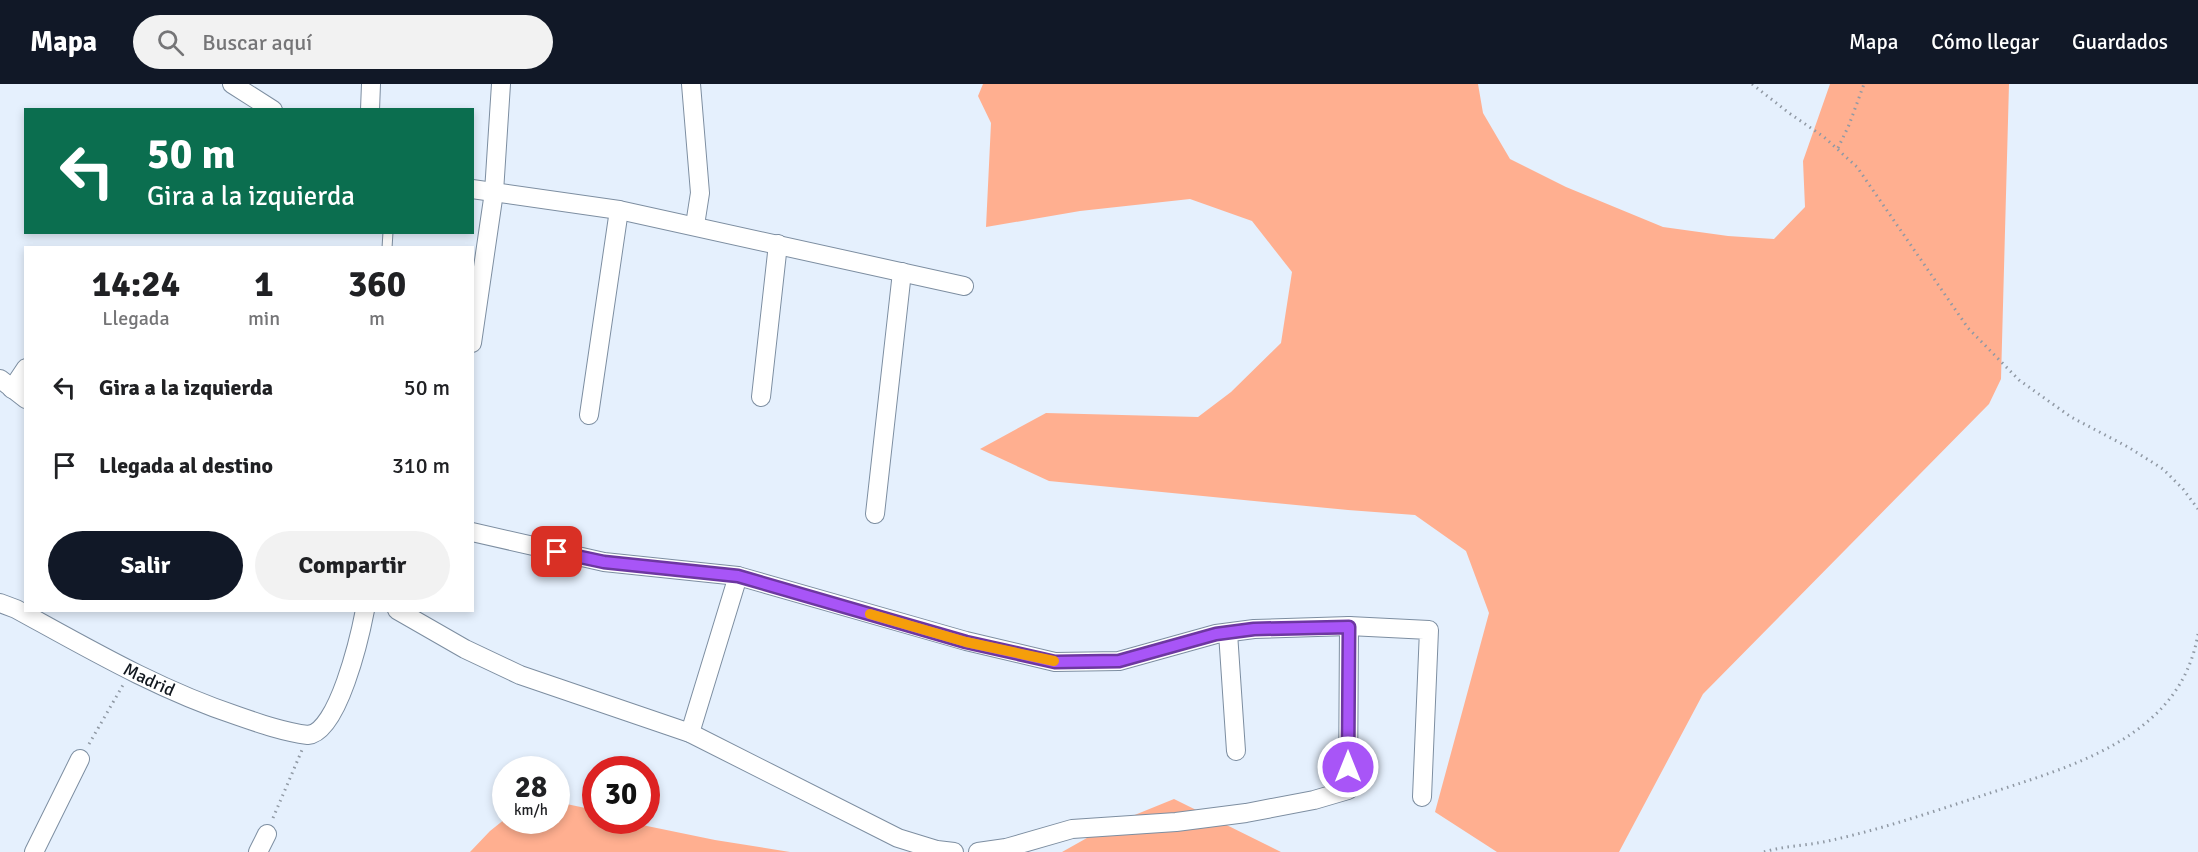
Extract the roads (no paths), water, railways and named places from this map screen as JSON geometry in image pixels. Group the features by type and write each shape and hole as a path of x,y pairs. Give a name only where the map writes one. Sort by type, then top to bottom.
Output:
{"street":[{"path":"232,84 270,108"},
{"path":"370,108 371,84"},
{"path":"474,329 494,192 501,84"},
{"path":"691,84 700,193 695,225"},
{"path":"474,189 618,210 695,225 964,286"},
{"path":"589,415 618,210"},
{"path":"760,398 778,244"},
{"path":"875,514 902,272"},
{"path":"13,389 24,371"},
{"path":"474,532 604,562 738,576 966,642 1055,662 1119,661 1228,633 1254,629 1349,627 1429,630 1422,797"},
{"path":"690,733 738,576"},
{"name":"Madrid","path":"0,603 16,609 130,672 204,705 270,727 309,735 315,735 323,728 338,700 352,662 364,612"},
{"path":"400,612 465,649 520,675 690,733 898,838 937,850 954,852"},
{"path":"978,852 1006,848 1072,829 1176,822 1246,813 1314,800 1348,790 1349,627"},
{"path":"1228,633 1236,751"},
{"path":"34,852 80,759"},
{"path":"258,852 267,834"}]}
